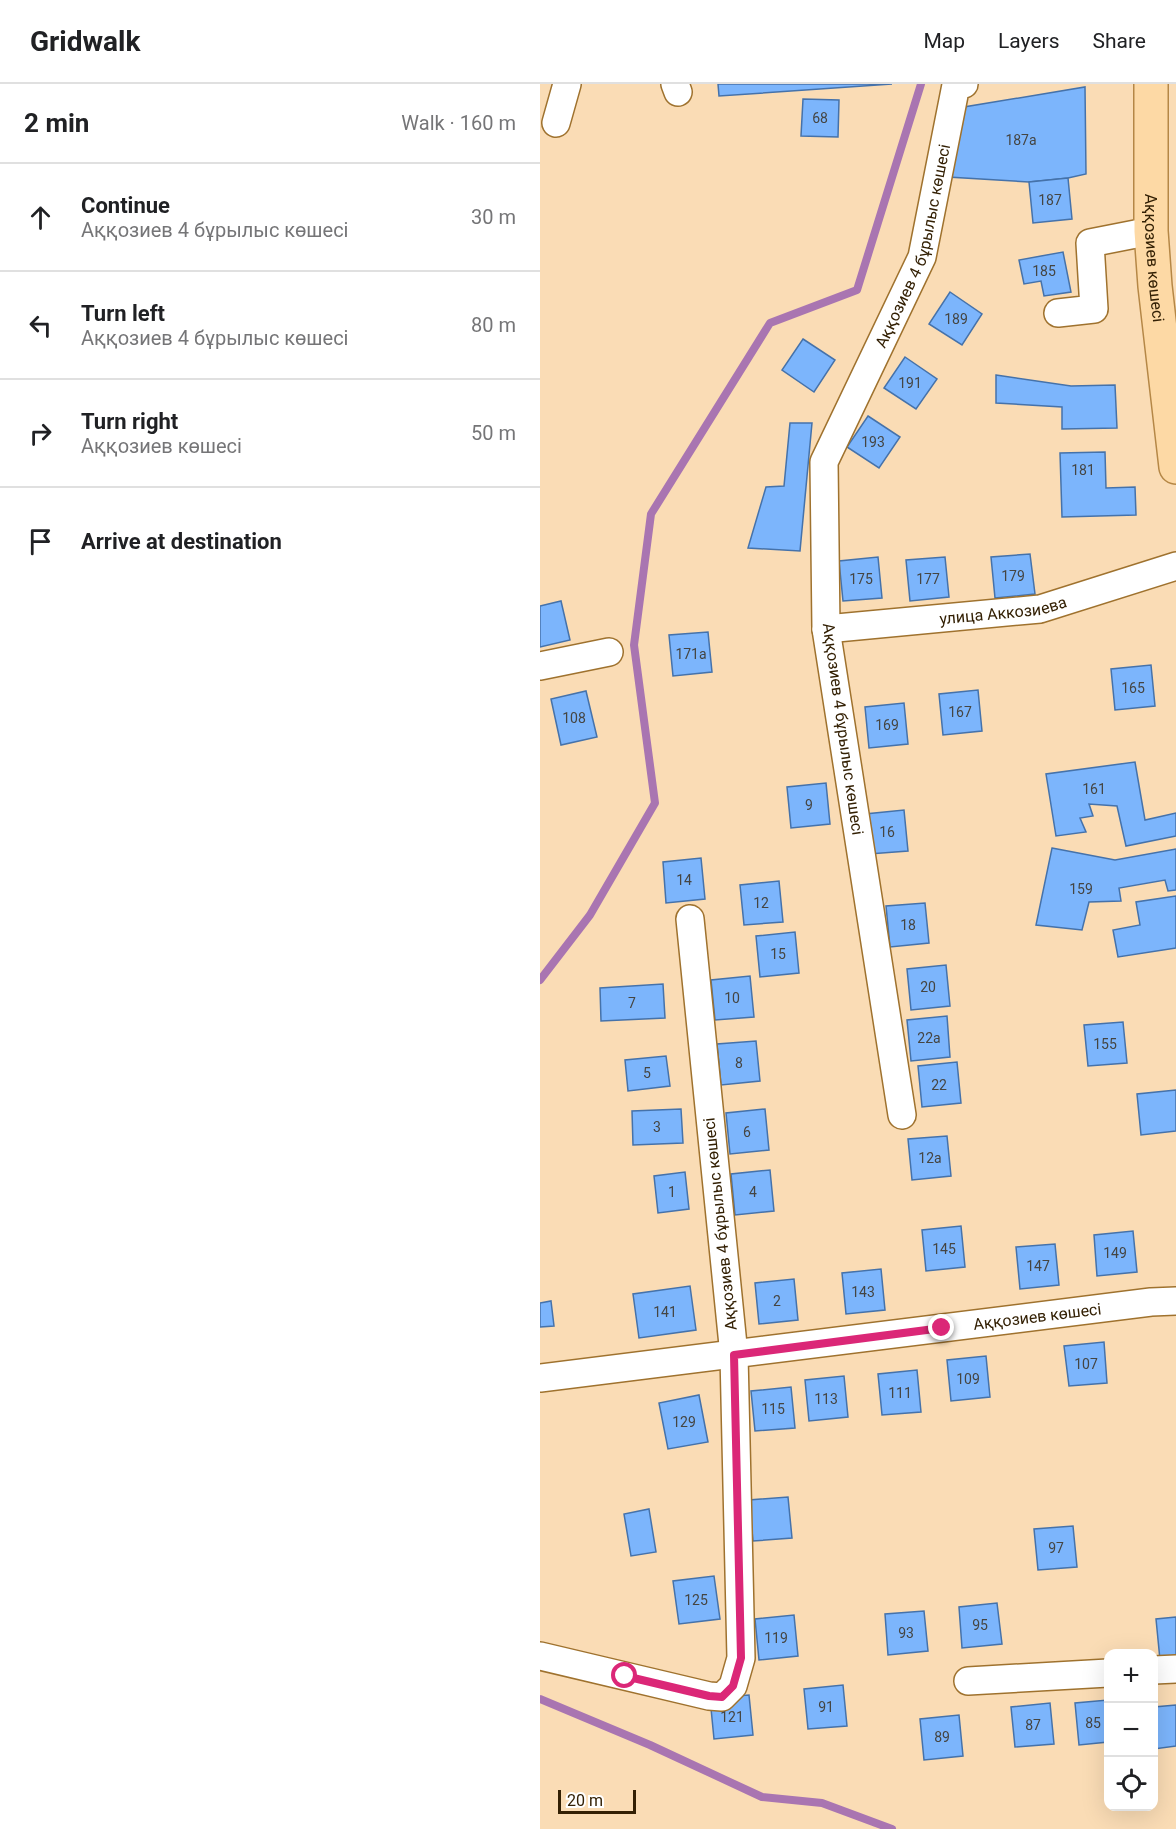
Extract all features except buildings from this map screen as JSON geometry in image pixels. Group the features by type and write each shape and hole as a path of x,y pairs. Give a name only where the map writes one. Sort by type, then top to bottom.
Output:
{"main road":[{"name":"Аққозиев көшесі","path":"1151,84 1151,231 1155,286 1176,467"}],"street":[{"path":"556,123 567,84"},
{"name":"Аққозиев 4 бұрылыс көшесі","path":"902,1115 826,629 824,462 922,257 956,85 964,84"},
{"path":"1058,313 1094,309 1090,243 1151,231"},
{"name":"улица Аккозиева","path":"826,629 1040,609 1176,566"},
{"path":"540,666 609,652"},
{"name":"Аққозиев 4 бұрылыс көшесі","path":"540,1656 709,1696 722,1697 733,1686 741,1658 734,1355 690,919"},
{"name":"Аққозиев көшесі","path":"540,1378 1151,1302 1176,1301"},
{"path":"1158,1670 1176,1669"},
{"path":"968,1682 1104,1673"}],"waterway":[{"path":"540,980 590,915 655,803 634,645 651,514 770,323 857,290 921,84"},
{"path":"540,1699 650,1745 762,1797 822,1803 892,1829"}],"route":[{"path":"625,1676 709,1696 722,1697 733,1686 741,1658 734,1355 942,1328"}]}
